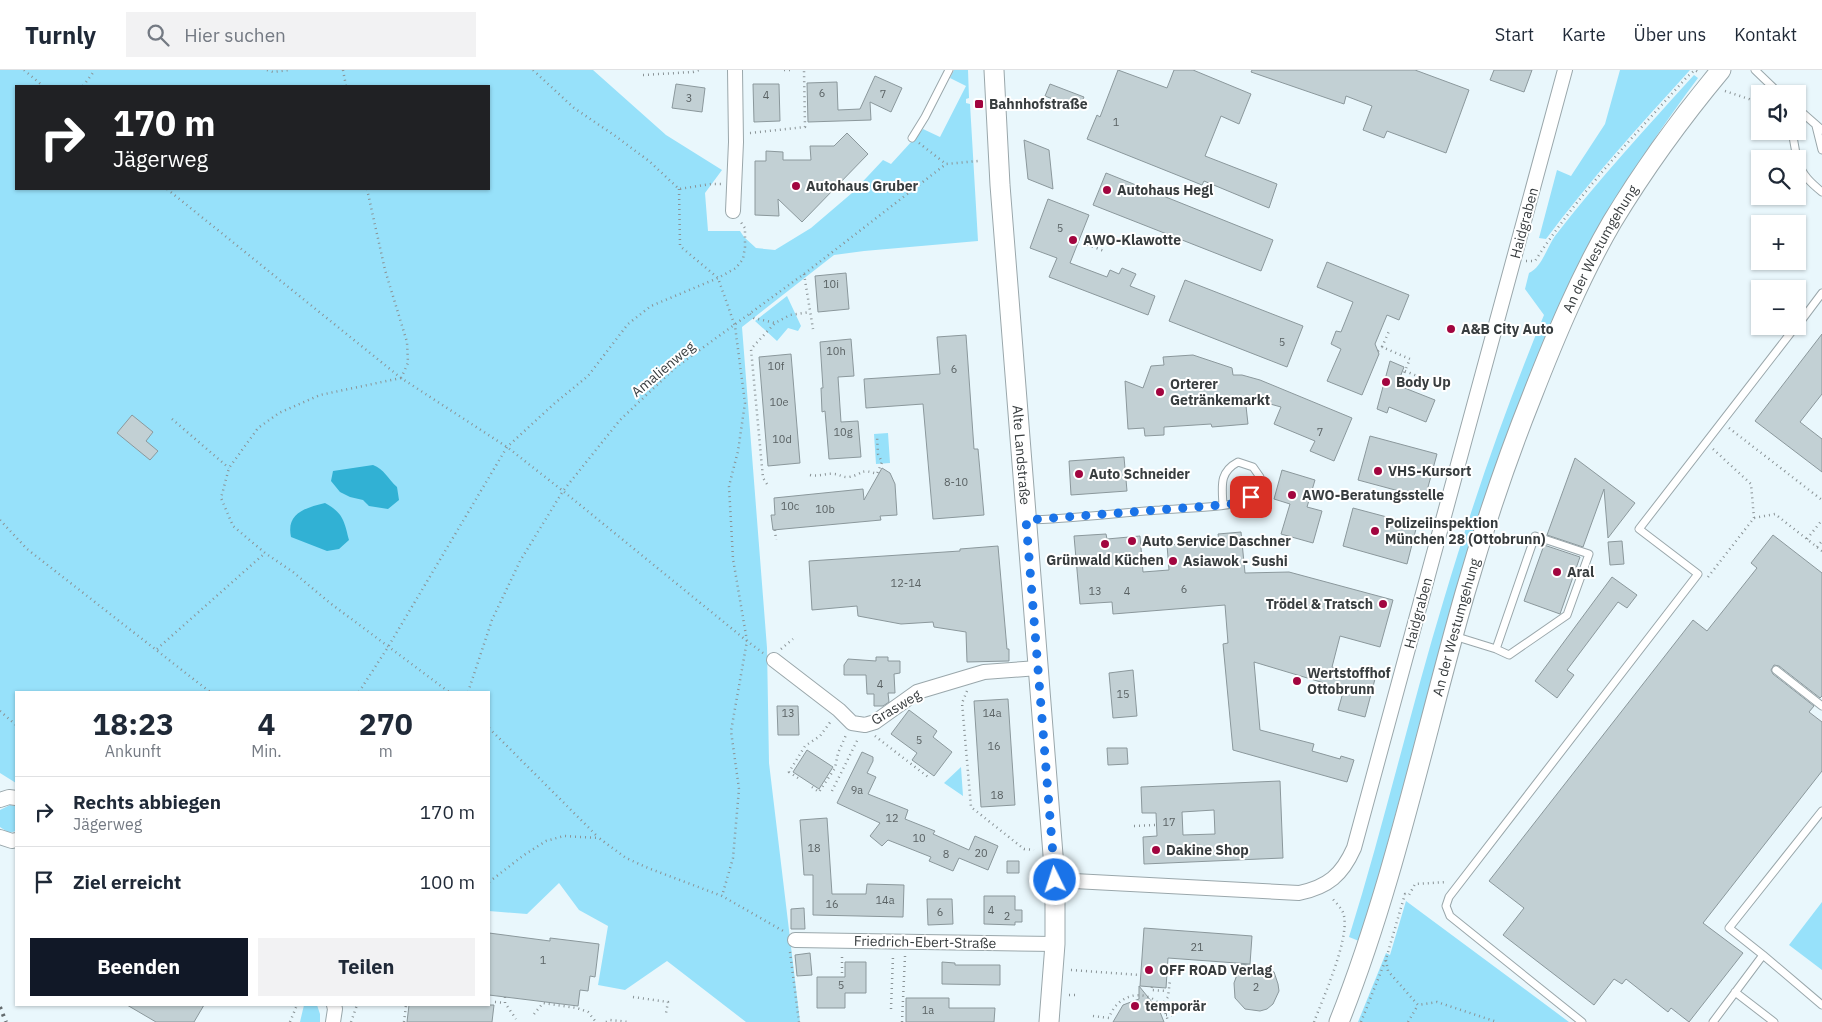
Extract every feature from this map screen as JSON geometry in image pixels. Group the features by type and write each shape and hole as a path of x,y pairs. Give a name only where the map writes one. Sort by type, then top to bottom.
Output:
{"main road":[{"name":"Alte Landstraße","path":"994,70 998,159 1055,880 1055,944 1049,1022"},
{"name":"An der Westumgehung","path":"1339,1022 1376,916 1465,592 1512,447 1563,319 1587,268 1641,177 1721,70"}],"street":[{"path":"732,211 736,135 735,70"},
{"name":"Haidgraben","path":"1055,880 1298,893 1322,886 1335,878 1344,868 1354,848 1565,70"},
{"name":"Grasweg","path":"775,657 858,724 875,722 917,692 984,672 1038,668"},
{"path":"0,800 9,797 15,798"},
{"path":"0,837 15,840"},
{"name":"Friedrich-Ebert-Straße","path":"795,941 1055,944"},
{"path":"334,1006 334,1022"}],"lane":[{"path":"912,138 949,70"},
{"path":"1754,70 1770,85"},
{"path":"1806,116 1819,128 1822,150"},
{"path":"1806,177 1822,192"},
{"path":"1806,313 1822,293"},
{"path":"1582,1022 1450,916 1446,906 1450,897 1698,574 1639,529 1789,335"},
{"path":"1026,520 1222,505 1240,503 1251,497 1257,489 1260,477 1253,467 1238,462 1229,467 1222,480 1222,505"},
{"path":"1453,636 1496,649 1509,655 1567,615 1589,554 1535,536 1496,649"},
{"path":"1776,670 1822,706"},
{"path":"1822,811 1729,928 1822,1005"},
{"path":"1713,1022 1762,955"},
{"path":"1735,992 1774,1022"}],"path":[{"path":"24,70 41,85"},
{"path":"84,85 95,70"},
{"path":"267,70 273,72 289,70"},
{"path":"343,70 346,85"},
{"path":"533,70 574,108 628,145 679,188 711,184 734,184"},
{"path":"643,75 699,70"},
{"path":"784,70 792,70"},
{"path":"736,135 805,127 804,70"},
{"path":"1535,261 1565,216 1695,70"},
{"path":"1722,90 1751,100"},
{"path":"912,138 946,164 978,161"},
{"name":"Amalienweg","path":"468,691 492,620 520,561 563,491 620,420 675,368 735,326 946,164"},
{"path":"679,188 680,246 718,278 735,326 745,402 738,451 729,486 733,559 746,641 731,731 739,789 733,858 722,896"},
{"path":"168,190 401,378 507,448 563,491 746,641 775,657 793,638"},
{"path":"367,190 385,270 408,342 408,364 401,378"},
{"path":"360,691 507,448 555,403 588,376 628,324 651,306 718,278 736,268 744,253 745,228 732,211"},
{"path":"1078,241 1104,251"},
{"path":"804,274 812,329"},
{"path":"767,484 763,478 751,349 775,323 790,315 810,312"},
{"path":"750,314 754,318 775,323"},
{"path":"1378,351 1382,347 1390,329"},
{"path":"1382,347 1410,359 1399,385"},
{"path":"1405,371 1427,380"},
{"path":"401,378 320,395 278,413 258,428 228,468 221,498 233,526 265,553 293,572 388,647 448,691"},
{"path":"172,419 228,468"},
{"path":"1722,422 1822,500"},
{"path":"810,475 817,477 837,474 849,477 865,470 876,474 882,462 878,454 877,436"},
{"path":"1706,443 1751,484 1754,518"},
{"path":"1698,574 1708,578 1754,518 1775,514 1822,551"},
{"path":"0,520 28,548 209,691"},
{"path":"1808,540 1822,520"},
{"path":"775,530 776,540"},
{"path":"1818,547 1822,541"},
{"path":"157,650 265,553"},
{"path":"969,683 962,703 971,808 1024,849 1034,850"},
{"path":"798,778 789,772 805,746 820,736 839,710"},
{"path":"0,711 15,724"},
{"path":"858,724 928,777"},
{"path":"812,787 819,792 835,768 838,753 858,724"},
{"path":"832,791 858,724"},
{"path":"490,729 599,838 626,858 722,896 795,941 799,1022"},
{"path":"1134,826 1156,825"},
{"path":"490,881 546,841 564,836 599,838"},
{"path":"1361,1022 1386,959 1405,894 1409,895 1415,884 1446,882 1457,889"},
{"path":"1314,1022 1335,967 1344,924 1344,917 1340,908 1322,886"},
{"path":"842,941 842,973"},
{"path":"902,1022 905,942"},
{"path":"890,1009 893,956"},
{"path":"1386,959 1388,971 1418,1004"},
{"path":"1071,970 1140,975"},
{"path":"1161,1006 1168,996 1170,980"},
{"path":"1146,996 1152,988 1167,991"},
{"path":"1070,995 1077,995"},
{"path":"1093,1016 1109,1018 1114,1007 1122,999 1134,995 1152,998 1161,1006 1168,1022"},
{"path":"506,997 505,1003 516,1019"},
{"path":"633,997 668,1002 666,1013"},
{"path":"495,1002 505,1003"},
{"path":"1418,1004 1437,1002 1497,1022"},
{"path":"534,1014 543,1003 560,1005 588,1012 596,1022"},
{"path":"1408,1022 1418,1004"},
{"path":"290,1022 296,1006"},
{"path":"351,1022 357,1006"},
{"path":"404,1022 406,1006"},
{"path":"1166,1015 1174,1015"},
{"path":"606,1022 610,1020 629,1022"}],"shaded area":[{"path":"0,70 593,70 666,135 722,170 705,193 708,231 740,231 756,248 775,250 811,228 852,193 883,160 891,164 923,129 940,137 966,86 950,78 954,70 968,70 969,98 966,99 966,103 970,104 978,241 834,255 742,327 767,648 769,763 800,1022 746,1022 667,961 625,990 598,985 608,926 579,910 559,883 527,914 490,911 490,691 15,691 15,782 0,773"},
{"path":"1620,70 1690,70 1598,174 1546,239 1539,238 1557,170 1571,176 1605,124"},
{"path":"1694,75 1698,78 1649,147 1604,219 1453,604 1359,941 1349,937 1444,599 1490,456 1544,315 1525,289 1529,273 1534,270 1555,236 1588,195"},
{"path":"787,296 801,326 798,331 788,328 777,341 755,321"},
{"path":"888,433 890,463 876,464 874,434"},
{"path":"373,465 383,472 397,487 399,500 388,509 369,506 363,500 350,497 340,492 331,481 333,471"},
{"path":"325,503 336,510 342,518 349,540 339,549 327,551 291,537 291,522 294,517 304,510"},
{"path":"961,767 963,796 944,783"},
{"path":"10,805 15,806 15,831 9,833 0,827 0,810"},
{"path":"1406,901 1569,1022 1358,1022 1386,953 1390,955"},
{"path":"1822,902 1822,970 1789,945"},
{"path":"304,1006 317,1006 320,1022 300,1022"}],"building":[{"path":"1118,70 1167,88 1174,70 1193,70 1251,94 1239,124 1221,116 1205,156 1277,184 1269,208 1204,181 1202,185 1087,139 1097,115 1100,117"},
{"path":"1252,70 1415,70 1469,90 1446,153 1387,131 1384,138 1363,130 1372,106 1346,96 1344,104 1251,72"},
{"path":"1494,70 1532,70 1524,92 1490,80"},
{"path":"875,76 902,88 891,112 870,102 871,120 808,122 807,83 837,82 838,110 860,109"},
{"path":"676,84 705,88 702,112 672,108"},
{"path":"753,84 779,84 780,121 754,122"},
{"path":"1050,84 1084,97 1078,109 1045,96"},
{"name":"Autohaus Gruber","path":"847,133 868,154 802,222 778,199 779,216 755,215 755,161 766,161 766,151 783,152 783,160 811,160 810,146 834,146"},
{"path":"1024,140 1049,150 1053,189 1028,179"},
{"path":"1106,173 1273,240 1261,271 1093,205"},
{"path":"1048,199 1089,215 1070,263 1107,277 1110,270 1119,274 1122,268 1136,274 1130,286 1155,296 1148,315 1049,277 1057,258 1030,248"},
{"path":"1327,262 1409,295 1399,320 1387,315 1375,344 1379,354 1362,395 1327,381 1341,349 1331,344 1336,331 1341,332 1353,302 1317,287"},
{"path":"846,273 849,309 818,312 815,276"},
{"path":"1185,280 1303,326 1287,367 1169,321"},
{"path":"1822,334 1822,394 1800,422 1822,439 1822,472 1755,421"},
{"path":"966,335 974,449 978,449 984,515 933,519 923,404 866,408 864,379 940,374 937,337"},
{"path":"851,339 854,376 838,377 841,422 858,421 861,457 829,459 825,411 822,412 821,388 823,388 820,342"},
{"path":"791,354 800,463 768,466 759,357"},
{"path":"1193,355 1232,368 1233,375 1242,375 1260,380 1352,418 1334,461 1310,451 1315,441 1274,424 1281,407 1245,397 1248,424 1212,427 1211,424 1164,427 1164,435 1145,436 1144,428 1128,429 1125,381 1143,388 1151,366 1164,365 1163,357"},
{"path":"1390,361 1404,367 1397,385 1435,400 1426,422 1389,407 1387,413 1377,409"},
{"path":"132,415 153,432 146,441 158,451 150,460 117,433"},
{"path":"1370,436 1437,454 1425,498 1358,480"},
{"path":"1124,457 1127,491 1071,495 1069,461"},
{"path":"1575,458 1635,503 1608,538 1604,489 1583,547 1547,535"},
{"path":"882,468 890,473 895,484 897,515 880,516 881,520 773,530 771,515 775,515 774,498 863,489 864,500"},
{"path":"1282,470 1315,480 1307,507 1322,511 1313,543 1281,534 1290,504 1274,499"},
{"path":"1353,508 1417,525 1407,564 1343,546"},
{"path":"1241,532 1245,573 1289,572 1393,600 1380,647 1340,636 1332,667 1375,679 1365,717 1338,710 1344,689 1254,662 1260,730 1314,744 1312,751 1340,759 1341,756 1354,760 1347,782 1233,750 1223,644 1228,643 1225,605 1113,614 1112,602 1080,604 1074,536 1106,534 1107,539 1140,536 1143,572 1169,570 1167,545 1219,541 1218,534"},
{"path":"1773,535 1822,573 1822,696 1820,698 1779,666 1774,665 1771,670 1773,674 1814,706 1809,712 1822,722 1822,771 1703,923 1743,953 1689,1022 1671,1008 1668,1012 1626,979 1622,984 1614,979 1594,1005 1503,935 1524,908 1489,881 1693,620 1707,631 1757,568 1751,563"},
{"path":"1622,541 1624,564 1610,565 1608,542"},
{"path":"1544,545 1580,557 1560,614 1524,601"},
{"path":"998,546 1009,661 967,662 966,632 934,627 933,622 901,624 858,616 857,606 812,610 809,561 960,551 960,549"},
{"path":"1612,577 1637,595 1627,608 1618,602 1567,670 1574,675 1557,698 1535,681"},
{"path":"876,657 888,657 888,661 900,661 900,673 894,674 895,693 888,693 889,702 883,706 874,706 874,694 867,694 866,675 844,675 844,665 848,659 876,661"},
{"path":"1133,670 1137,716 1113,718 1109,673"},
{"path":"1008,699 1015,805 981,807 974,701"},
{"path":"777,706 798,706 799,735 778,735"},
{"path":"909,710 937,731 933,737 952,752 934,776 912,760 917,753 891,734"},
{"path":"1107,748 1127,748 1128,764 1108,765"},
{"path":"807,750 833,767 819,789 793,772"},
{"path":"862,752 873,757 867,773 876,777 868,794 908,810 905,819 935,831 933,834 969,850 975,836 998,846 988,870 959,858 953,871 929,861 931,857 888,840 882,846 870,836 880,823 837,803"},
{"path":"1280,781 1283,858 1144,864 1143,837 1157,836 1156,813 1142,813 1141,787","holes":["1214,810 1215,834 1183,835 1182,812"]},
{"path":"827,818 832,894 866,894 867,884 904,885 903,917 813,915 813,875 804,875 800,820"},
{"path":"1007,861 1019,861 1019,873 1007,873"},
{"path":"984,896 1015,896 1015,910 1022,910 1022,922 1015,922 1015,925 984,924"},
{"path":"927,899 952,899 953,924 928,925"},
{"path":"804,908 805,929 791,929 791,909"},
{"path":"1144,928 1252,936 1250,964 1168,958 1166,988 1140,986"},
{"path":"490,933 550,941 550,938 599,944 595,977 590,976 588,991 580,990 578,1006 490,995"},
{"path":"810,953 812,975 797,976 795,955"},
{"path":"845,962 866,962 866,993 845,993 845,1008 817,1008 817,977 845,977"},
{"path":"942,962 955,963 955,965 1000,965 1000,985 942,984"},
{"path":"1241,964 1263,967 1274,972 1279,991 1273,1004 1267,1009 1260,1011 1245,1009 1235,998 1234,983"},
{"path":"1139,986 1160,1012 1164,1022 1113,1022 1123,1005 1139,999"},
{"path":"906,998 949,998 949,1008 995,1008 994,1022 906,1022"},
{"path":"494,1005 492,1022 407,1022 409,1006"},
{"path":"129,1006 203,1006 194,1022 156,1022"}],"railway":[{"path":"0,1007 6,1022"}],"place":[{"name":"Bahnhofstraße","path":"979,104"},
{"name":"Autohaus Gruber","path":"796,186"},
{"name":"Autohaus Hegl","path":"1107,190"},
{"name":"AWO-Klawotte","path":"1073,240"},
{"name":"A&B City Auto","path":"1451,329"},
{"name":"Body Up","path":"1386,382"},
{"name":"Orterer Getränkemarkt","path":"1160,392"},
{"name":"VHS-Kursort","path":"1378,471"},
{"name":"Auto Schneider","path":"1079,474"},
{"name":"AWO-Beratungsstelle","path":"1292,495"},
{"name":"Polizeiinspektion München 28 (Ottobrunn)","path":"1375,531"},
{"name":"Auto Service Daschner","path":"1132,541"},
{"name":"Grünwald Küchen","path":"1105,544"},
{"name":"Asiawok - Sushi","path":"1173,561"},
{"name":"Aral","path":"1557,572"},
{"name":"Trödel & Tratsch","path":"1383,604"},
{"name":"Wertstoffhof Ottobrunn","path":"1297,681"},
{"name":"Dakine Shop","path":"1156,850"},
{"name":"OFF ROAD Verlag","path":"1149,970"},
{"name":"temporär","path":"1135,1006"}],"route":[{"path":"1055,880 1026,520 1222,505 1240,503 1251,497"}]}
